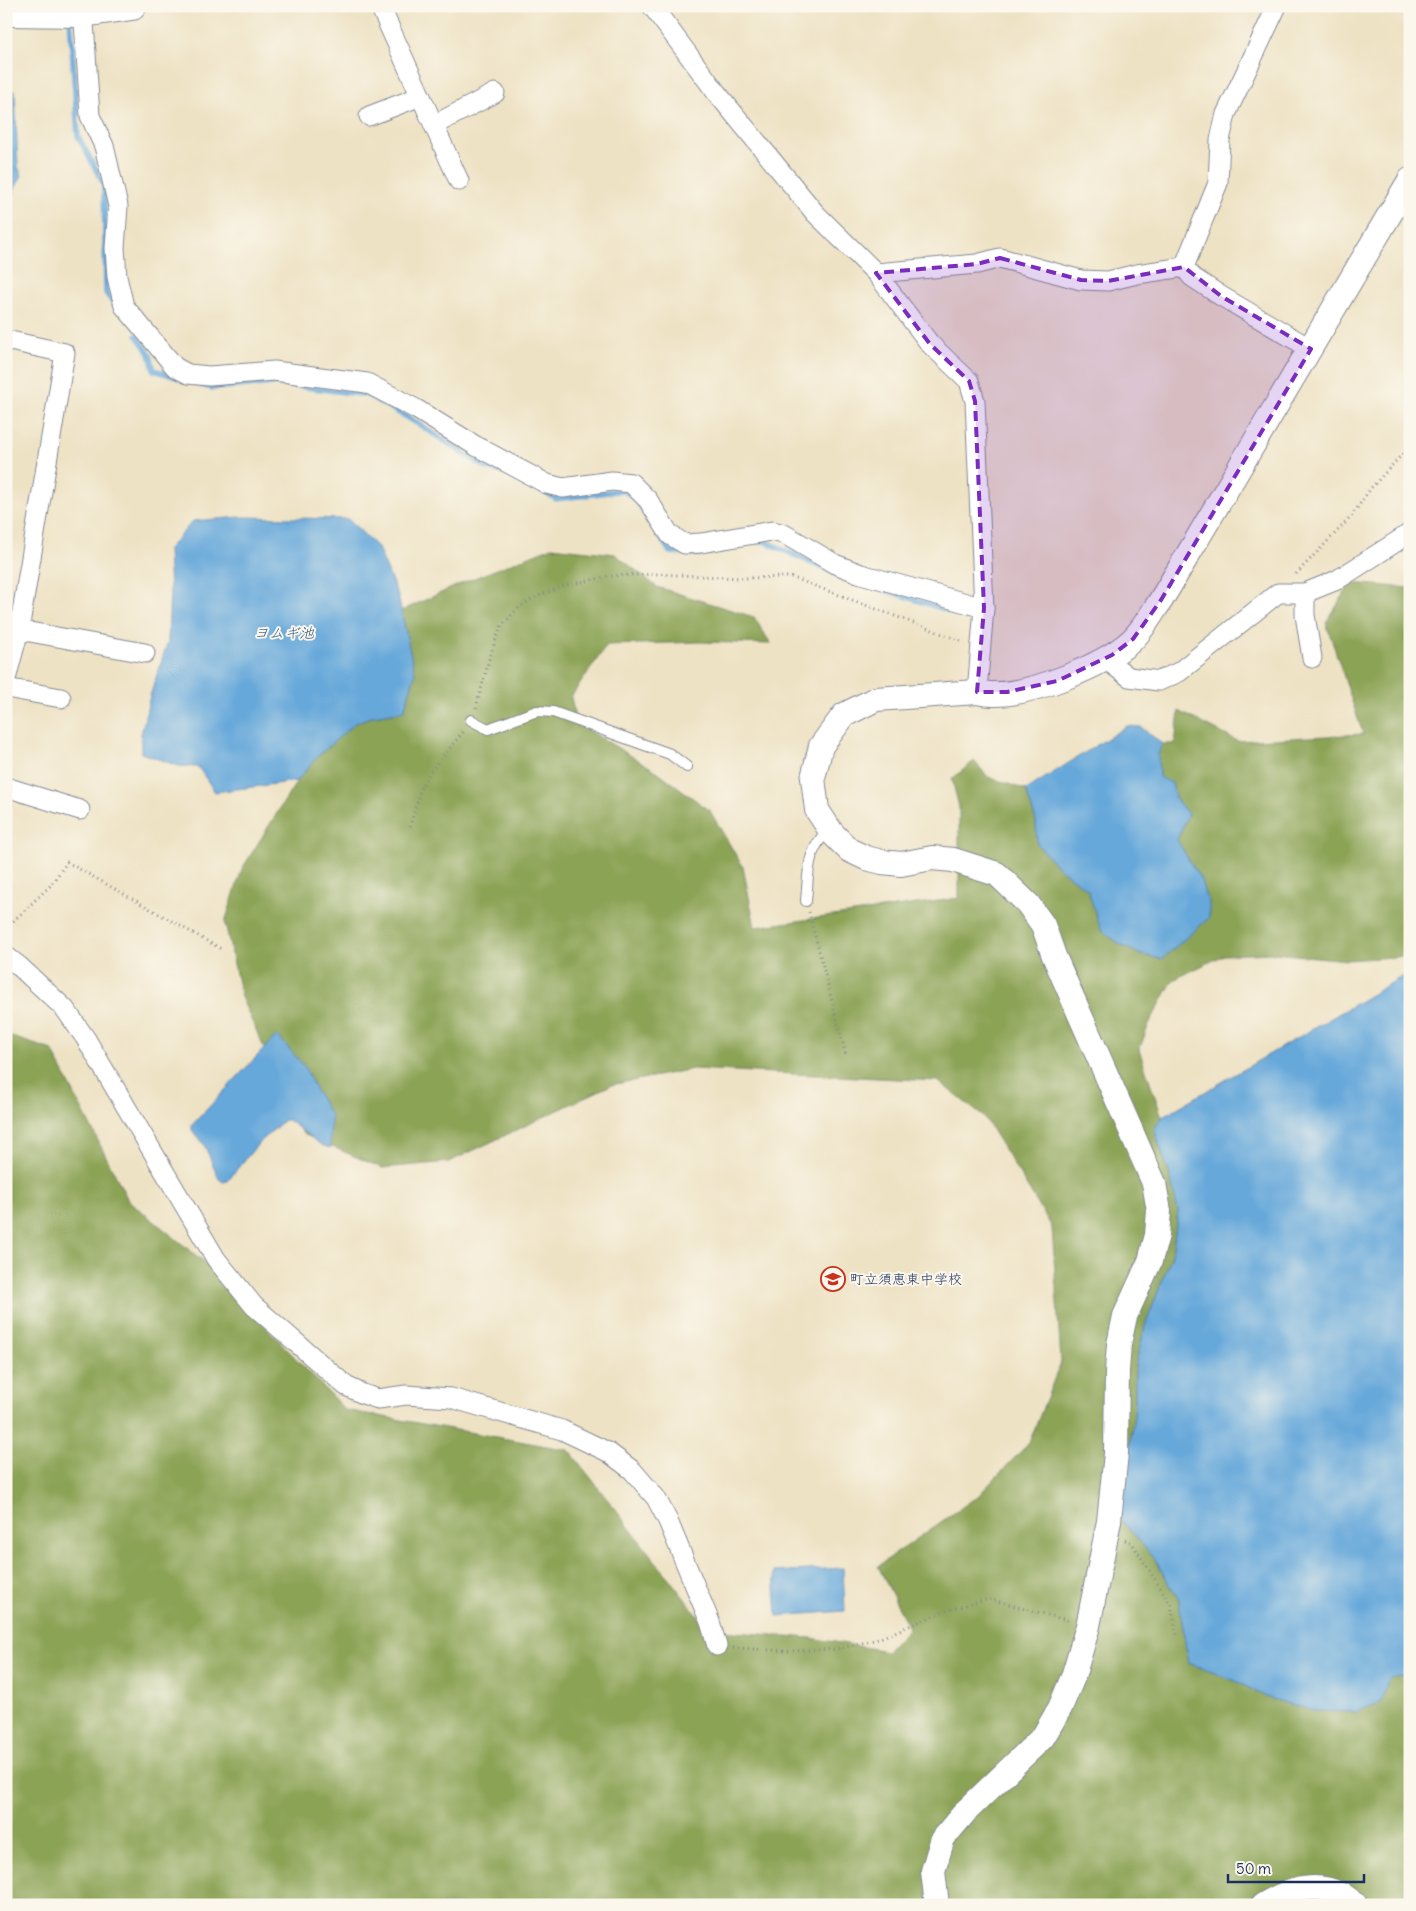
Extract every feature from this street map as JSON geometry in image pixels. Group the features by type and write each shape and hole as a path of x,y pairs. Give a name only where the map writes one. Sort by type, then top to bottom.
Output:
{"main road":[{"path":"6,12 83,10 132,6"}],"street":[{"path":"380,6 460,181"},
{"path":"652,6 716,92 815,214 876,273 930,344 969,381 975,401 984,608 977,692"},
{"path":"1184,266 1218,183 1220,140 1226,114 1277,6"},
{"path":"83,10 90,116 104,146 118,206 115,248 117,277 124,306 175,367 188,374 209,376 274,371 367,383 409,405 476,446 547,484 563,488 612,481 631,483 648,500 670,535 685,544 772,531 784,534 835,564 852,571 984,608"},
{"path":"434,125 495,93"},
{"path":"369,116 421,96"},
{"path":"937,1905 933,1871 943,1838 966,1812 1043,1737 1060,1708 1073,1677 1088,1626 1107,1532 1116,1453 1116,1380 1125,1316 1150,1261 1159,1211 1154,1184 1054,956 1043,925 1028,904 996,874 979,867 953,860 932,858 901,864 882,862 866,858 848,850 829,829 817,810 812,778 822,746 844,715 876,699 977,692 993,694 1024,690 1057,681 1105,659 1133,639 1161,600 1410,180"},
{"path":"876,273 978,264 1000,258 1081,280 1108,281 1184,266"},
{"path":"1184,266 1192,276 1222,296 1311,349"},
{"path":"6,340 65,353 13,629 6,679"},
{"path":"1105,659 1129,677 1159,681 1179,672 1278,593 1304,593 1337,580 1410,533"},
{"path":"1304,593 1305,615 1312,658"},
{"path":"13,629 144,653"},
{"path":"6,688 61,698"},
{"path":"6,787 80,810"},
{"path":"6,956 65,1009 86,1039 216,1259 254,1306 346,1386 363,1394 378,1399 406,1395 451,1398 562,1430 608,1452 632,1470 656,1498 668,1521 710,1622 717,1646"},
{"path":"1263,1905 1300,1888 1320,1889 1339,1893 1356,1905"}],"lane":[{"path":"471,720 488,729 537,711 553,712 670,754 687,768"},
{"path":"806,901 812,851 818,840 829,829"}],"path":[{"path":"1278,593 1351,517 1371,488 1410,446"},
{"path":"410,827 421,786 471,720 501,627 516,609 534,598 563,586 610,576 657,574 791,578 981,648"},
{"path":"6,928 51,885 67,862 223,950"},
{"path":"806,901 846,1055"},
{"path":"1107,1532 1132,1543 1171,1605 1177,1635"},
{"path":"717,1646 790,1652 836,1649 878,1639 945,1611 989,1599 1088,1626"}],"highlighted area":[{"path":"1000,258 1081,280 1108,281 1184,267 1221,296 1311,349 1161,600 1133,639 1112,655 1057,681 1007,692 977,692 984,608 975,401 969,381 930,344 876,273 977,264"}],"green space":[{"path":"552,547 615,554 657,587 754,617 771,644 701,642 607,645 571,697 576,723 658,772 710,811 743,867 755,927 959,898 959,807 952,779 974,761 988,777 1026,790 1036,821 1037,844 1060,869 1088,890 1101,930 1120,944 1141,955 1162,959 1209,901 1205,895 1201,880 1177,840 1188,814 1175,798 1172,783 1159,777 1158,755 1162,744 1175,744 1179,711 1237,741 1363,734 1326,623 1351,583 1410,588 1410,956 1347,960 1274,953 1224,955 1173,980 1149,1024 1139,1050 1162,1117 1154,1129 1170,1176 1178,1211 1172,1255 1145,1326 1135,1366 1135,1405 1130,1450 1117,1515 1154,1558 1179,1600 1188,1663 1233,1680 1268,1698 1314,1711 1356,1712 1389,1676 1410,1674 1410,1905 6,1905 6,1035 52,1050 128,1200 203,1261 345,1410 569,1450 709,1630 811,1638 887,1651 909,1628 878,1566 978,1496 1029,1443 1061,1362 1052,1227 985,1118 938,1081 693,1069 611,1085 449,1162 382,1168 303,1134 241,997 225,922 242,869 297,781 317,757 355,723 373,716 404,711 415,674 401,611 467,581"}],"water":[{"path":"6,90 15,91 18,167 22,175 6,206"},
{"name":"ヨムギ池","path":"241,517 348,519 378,548 398,596 415,674 404,711 373,716 355,723 317,757 297,781 215,792 198,767 179,766 141,753 141,735 150,696 168,641 170,590 168,549 193,521"},
{"path":"1127,726 1141,727 1162,744 1158,756 1159,777 1172,783 1175,798 1188,814 1177,840 1201,880 1205,895 1209,901 1209,918 1162,959 1141,955 1120,944 1101,930 1088,890 1060,869 1037,844 1036,821 1026,790"},
{"path":"1410,972 1410,1674 1389,1677 1382,1702 1356,1712 1314,1711 1268,1698 1233,1680 1188,1663 1179,1600 1154,1558 1117,1515 1130,1450 1135,1405 1135,1366 1145,1326 1172,1255 1178,1211 1170,1176 1154,1129 1162,1117"},
{"path":"277,1035 305,1067 331,1116 330,1148 321,1145 288,1120 284,1120 258,1144 227,1181 223,1182 219,1179 204,1144 192,1130 192,1125"},
{"path":"843,1568 845,1611 777,1616 774,1572"}],"waterway":[{"path":"70,19 78,136 104,185 106,293 117,308"},
{"path":"137,336 150,354 154,370 177,377"},
{"path":"195,383 212,388 273,383 368,395 417,423 485,467 518,478"},
{"path":"541,490 556,499 623,490 636,499 670,552 700,554 744,545"},
{"path":"758,542 764,541 836,574"},
{"path":"876,587 962,615"}],"place":[{"name":"町立須恵東中学校","path":"833,1279"}]}
